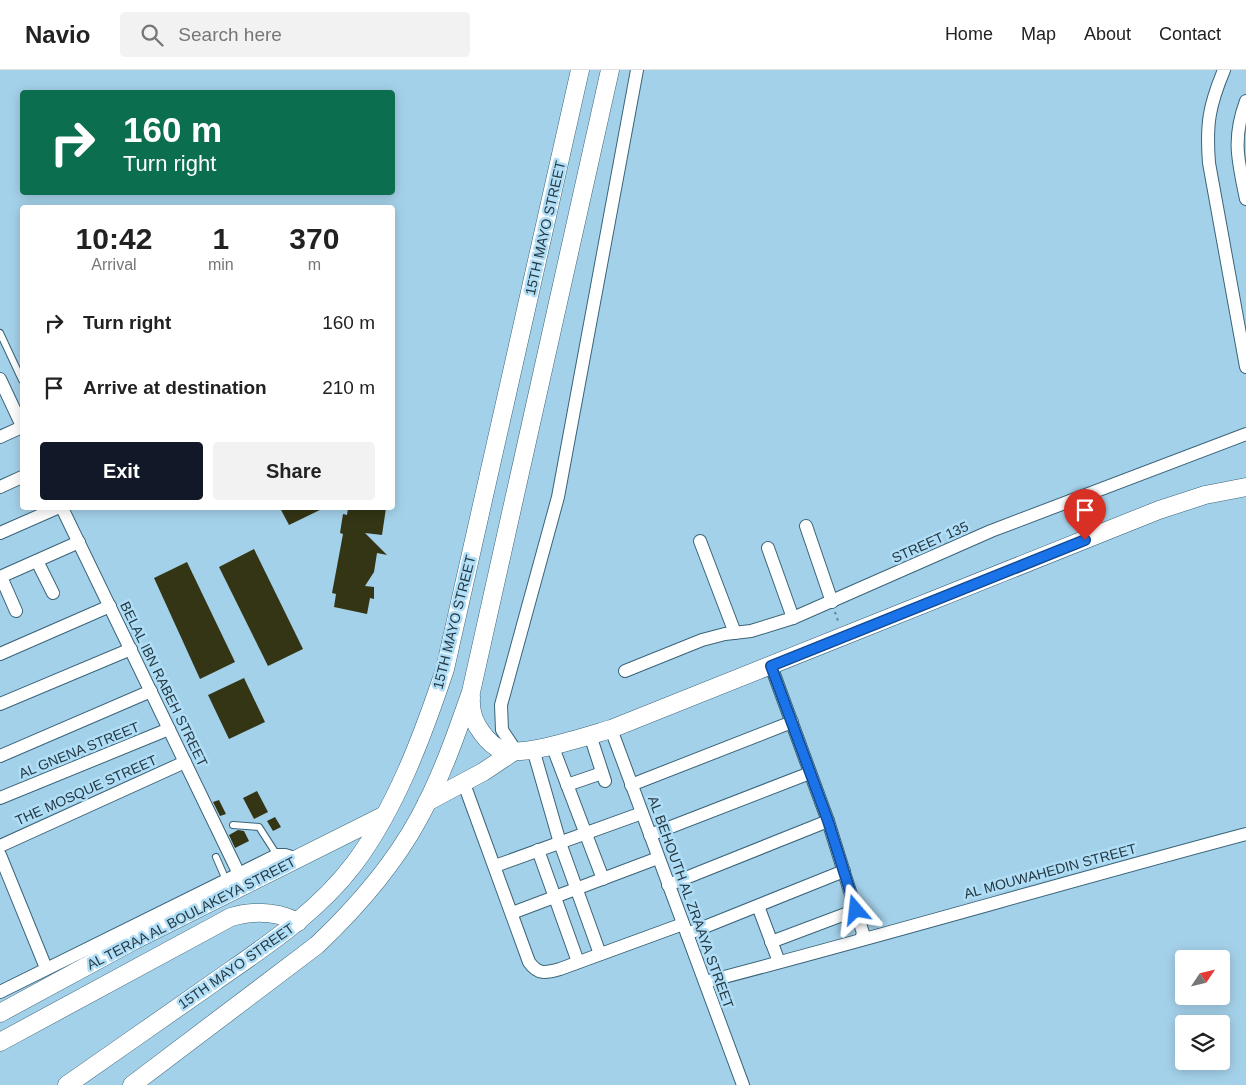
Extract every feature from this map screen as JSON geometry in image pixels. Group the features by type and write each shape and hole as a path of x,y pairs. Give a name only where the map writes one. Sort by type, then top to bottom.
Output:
{"main road":[{"name":"15TH MAYO STREET","path":"67,1085 298,922 337,884 354,863 383,816 423,735 445,669 580,70"},
{"path":"137,1083 317,945 341,922 384,871 418,820 449,755 471,692 610,70"},
{"path":"471,692 472,712 480,731 494,746 520,750 552,745 590,735 611,729 771,666 1160,510 1205,495 1246,487"},
{"path":"427,802 520,750"},
{"name":"AL TERAA AL BOULAKEYA STREET","path":"0,1013 133,941 383,816"},
{"name":"AL TERAA AL BOULAKEYA STREET","path":"0,1042 231,917 262,912 281,914 298,922"}],"street":[{"path":"600,954 560,843 520,750 502,730 501,705 558,497 637,70"},
{"path":"1224,70 1212,98 1207,130 1209,163 1246,367"},
{"path":"1246,101 1237,151 1246,199"},
{"path":"0,379 5,402 20,423"},
{"path":"0,437 20,427"},
{"name":"STREET 135","path":"625,672 702,640 751,631 793,618 1014,522 1246,434"},
{"path":"0,487 20,478"},
{"path":"0,533 52,510"},
{"name":"BELAL IBN RABEH STREET","path":"63,510 239,874"},
{"path":"806,526 832,602"},
{"path":"700,541 735,633"},
{"path":"16,611 0,577 79,542"},
{"path":"768,548 793,618"},
{"path":"37,561 53,593"},
{"path":"0,654 110,606"},
{"path":"0,704 130,649"},
{"path":"771,666 828,821 863,933 862,939"},
{"path":"0,756 151,691"},
{"path":"631,785 792,722"},
{"name":"AL GNENA STREET","path":"0,798 169,729"},
{"name":"AL BEHOUTH AL ZRAAYA STREET","path":"611,729 743,1085"},
{"path":"567,785 603,777 590,735"},
{"path":"552,745 603,879"},
{"name":"THE MOSQUE STREET","path":"0,846 185,762"},
{"path":"650,835 810,773"},
{"path":"463,781 529,962 535,971 549,972 600,954 758,906 844,870"},
{"path":"495,866 642,813"},
{"path":"668,885 828,821"},
{"name":"AL MOUWAHEDIN STREET","path":"704,982 1079,878 1246,834"},
{"path":"538,850 578,962"},
{"path":"0,992 277,855 285,854 298,859"},
{"path":"0,855 46,968"},
{"path":"512,913 658,858"},
{"path":"758,906 779,962"},
{"path":"771,942 856,910"}],"lane":[{"path":"0,333 20,376"},
{"path":"233,825 259,827 277,855"},
{"path":"216,857 226,880"}],"path":[{"path":"832,602 844,636"}],"building":[{"path":"281,510 320,510 289,525"},
{"path":"348,510 386,510 382,535 365,533 387,555 377,553 374,572 365,586 374,587 374,599 370,598 367,614 334,607 336,594 332,593 343,534 340,533 343,514 347,515"},
{"path":"254,549 303,649 268,666 219,567"},
{"path":"187,562 235,662 200,679 154,578"},
{"path":"244,678 265,722 229,739 208,695"},
{"path":"257,791 268,812 254,819 243,798"},
{"path":"219,800 226,814 220,816 213,802"},
{"path":"275,817 281,827 273,831 267,821"},
{"path":"238,830 244,831 249,841 235,848 229,835"}],"route":[{"path":"856,910 828,821 771,666 1085,540"}]}
